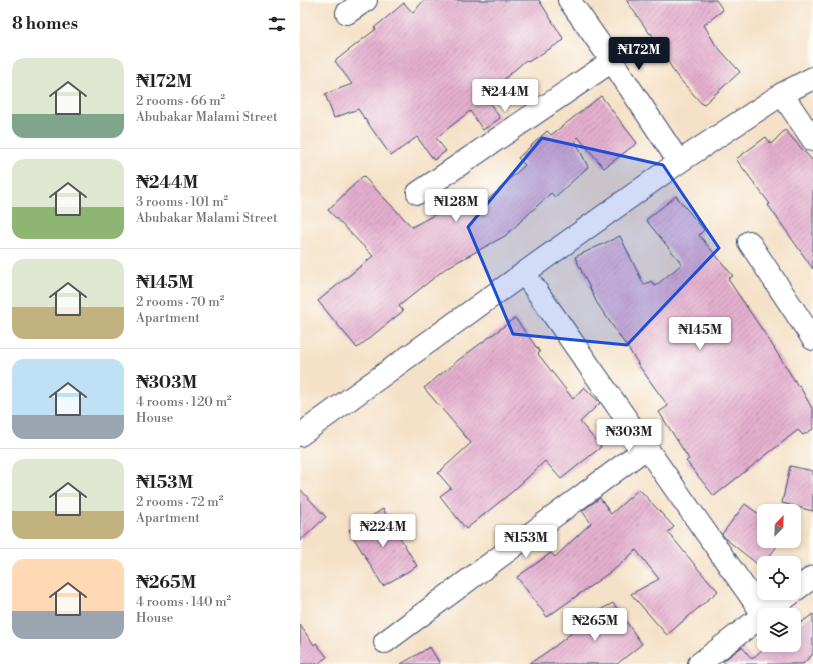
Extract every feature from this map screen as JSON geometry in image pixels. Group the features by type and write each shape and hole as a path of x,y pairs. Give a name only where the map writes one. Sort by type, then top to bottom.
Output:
{"street":[{"path":"347,13 366,0"},
{"path":"569,0 612,61 679,162"},
{"path":"418,194 612,61"},
{"path":"300,435 679,162 782,94 813,78"},
{"path":"782,94 813,140"},
{"path":"749,242 813,339"},
{"path":"524,273 759,608"},
{"path":"385,642 646,448"},
{"path":"801,586 813,577"},
{"path":"771,608 782,600"},
{"path":"699,664 757,619"}],"highlighted area":[{"path":"542,138 663,165 719,248 627,345 513,334 468,227"}],"building":[{"path":"424,0 539,0 564,40 528,62 526,60 485,96 500,118 483,130 470,111 436,138 446,151 434,160 417,137 391,156 358,109 334,118 325,94 352,84 335,61 376,29 374,28 404,3 413,13"},
{"path":"626,0 716,0 723,10 704,25 715,44 740,72 703,105 676,75 651,33 650,34"},
{"path":"601,96 637,143 604,168 578,137 575,140 588,167 555,197 551,193 505,236 446,268 399,306 403,311 357,348 318,301 373,256 328,210 363,176 412,227 467,197 475,212 525,165 518,158 547,131 551,135"},
{"path":"785,130 813,161 813,269 768,205 770,204 736,159 766,137 771,144"},
{"path":"676,196 704,230 699,235 733,276 728,279 798,386 799,385 813,410 813,429 803,435 798,430 714,496 686,461 689,459 659,412 668,406 597,303 575,257 620,236 644,285 651,281 655,286 682,264 646,220"},
{"path":"515,318 540,352 538,354 573,399 584,387 600,403 580,422 601,447 561,479 545,461 512,492 466,529 440,496 451,488 438,473 471,443 424,388 457,361"},
{"path":"790,466 813,471 813,511 801,508 801,504 782,503"},
{"path":"300,489 326,517 300,541"},
{"path":"639,489 674,527 668,532 718,591 667,635 631,594 659,579 636,550 616,568 547,617 517,577 551,553 555,557 591,523 582,511 600,498 611,514"},
{"path":"745,504 757,513 757,548 776,548 769,556 757,556 757,564 727,540 722,534"},
{"path":"383,509 417,566 383,586 349,530"},
{"path":"613,603 642,644 617,664 529,664 554,647 600,610"},
{"path":"813,614 813,654 803,664 726,664 723,661 742,647 752,659 760,652 801,652 801,623"},
{"path":"300,625 314,645 316,643 327,657 318,664 300,664"},
{"path":"430,647 440,664 401,664"}]}
